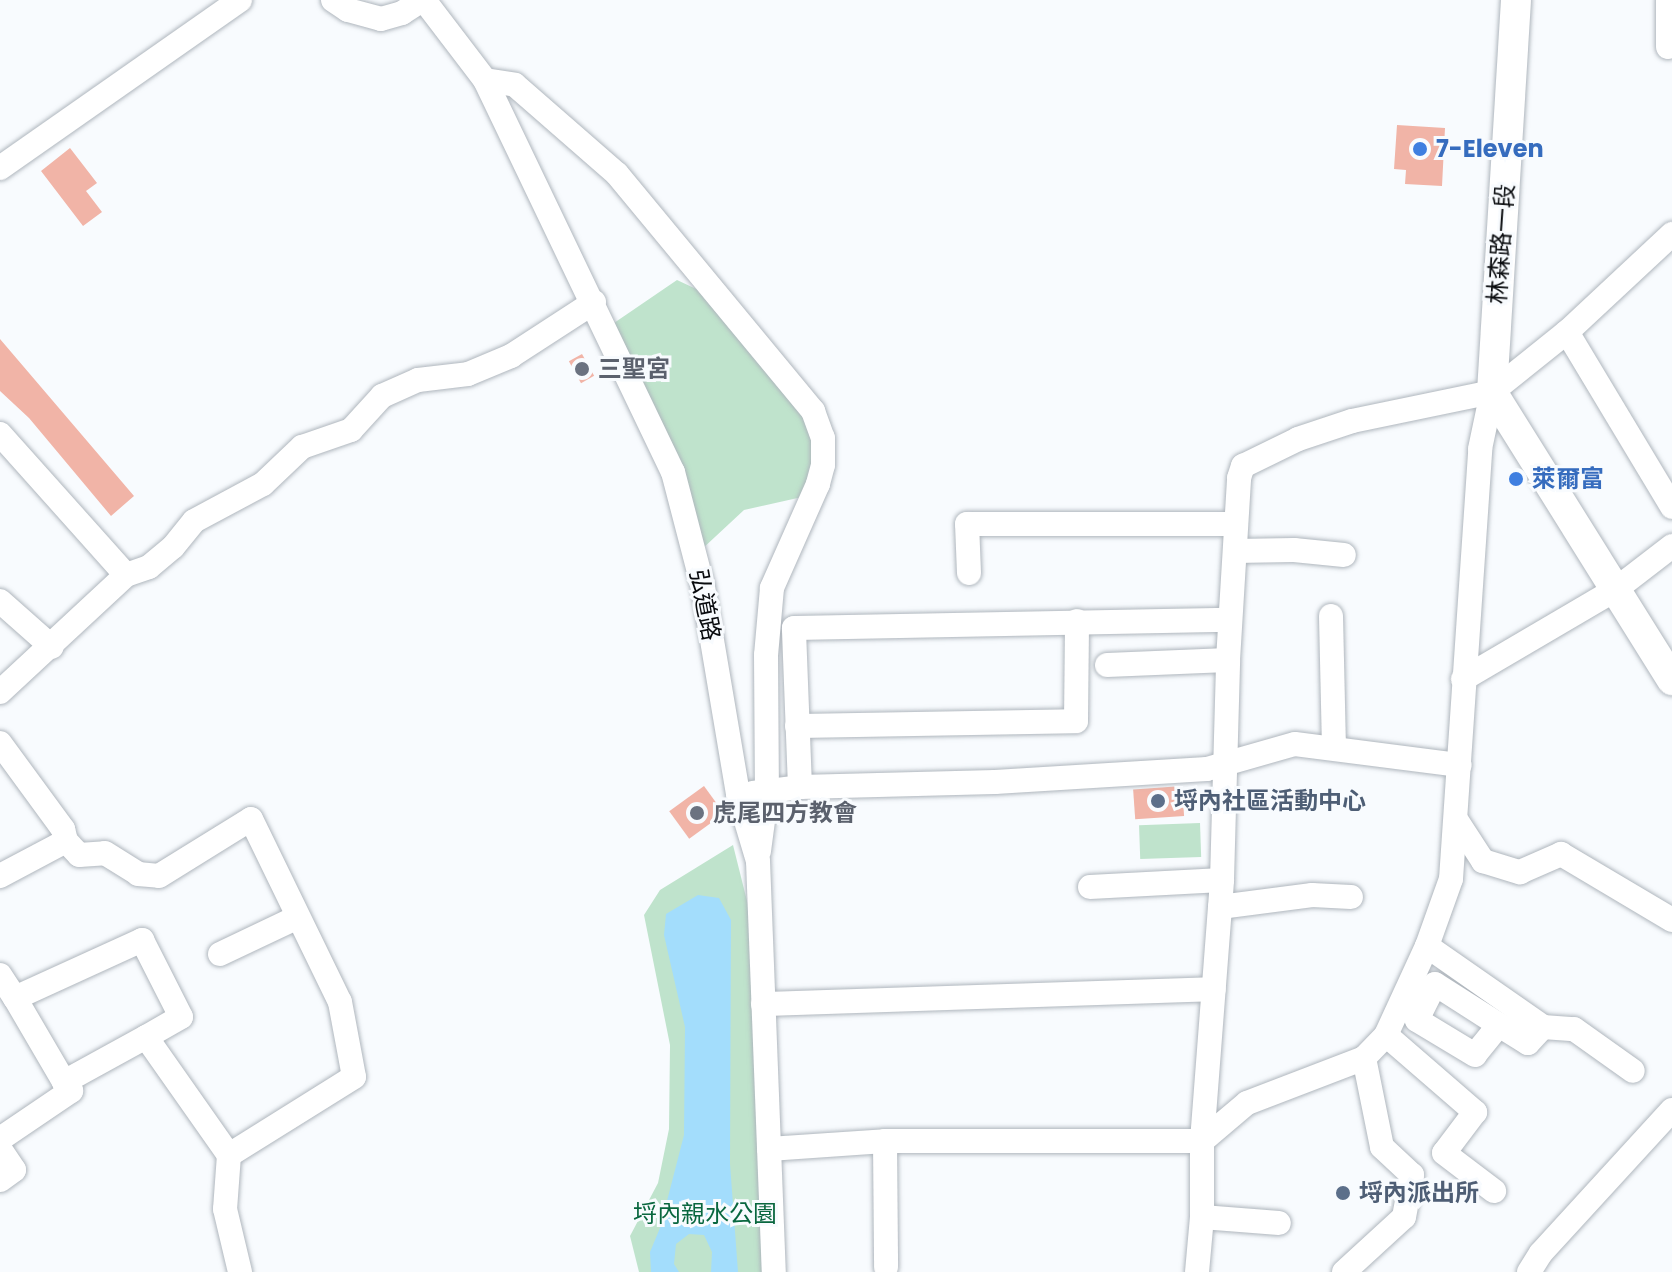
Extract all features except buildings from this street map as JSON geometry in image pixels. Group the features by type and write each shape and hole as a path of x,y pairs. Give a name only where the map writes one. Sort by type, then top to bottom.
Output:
{"main road":[{"name":"林森路一段","path":"1492,392 1516,0"},
{"path":"1492,392 1672,680"}],"street":[{"path":"0,168 240,0"},
{"path":"333,0 348,10 381,19 402,13 423,0"},
{"name":"弘道路","path":"423,0 485,80 673,472 703,587 738,794 758,861 774,1272"},
{"path":"1668,0 1668,47"},
{"path":"485,80 515,85 617,174 813,411 823,438 823,465 772,588 766,655 767,791 758,861"},
{"path":"1197,1272 1202,1217 1202,1141 1228,765 1230,620 1239,478 1243,466 1255,458 1352,421 1492,392 1567,332 1672,234"},
{"path":"0,692 52,647 126,575 149,567 194,521 263,484 302,447 351,430 382,396 418,380 468,374 511,356 594,302"},
{"path":"1567,332 1672,507"},
{"path":"769,1149 885,1141 1202,1141 1247,1103 1364,1058 1386,1035 1427,946 1451,879 1480,449 1492,392"},
{"path":"0,434 126,575"},
{"path":"969,573 967,524 1236,524"},
{"path":"1463,679 1615,590 1672,546"},
{"path":"1235,551 1294,550 1344,555"},
{"path":"0,601 52,647"},
{"path":"1331,616 1334,748"},
{"path":"800,787 794,628 1230,620"},
{"path":"797,726 1076,721 1077,621"},
{"path":"1107,665 1228,660"},
{"path":"0,743 63,829 66,841 79,855 105,853 138,874 159,876 251,819 340,1002 354,1077 229,1155"},
{"path":"738,794 800,787 995,782 1207,769 1295,744 1460,765"},
{"path":"1457,821 1483,861 1520,872 1561,854 1672,920"},
{"path":"0,876 66,841"},
{"path":"1090,887 1222,880"},
{"path":"1220,907 1312,895 1351,897"},
{"path":"220,954 298,917"},
{"path":"15,998 142,940 181,1017 64,1082"},
{"path":"1427,946 1543,1027 1574,1029 1633,1071"},
{"path":"0,975 71,1091 0,1139"},
{"path":"763,1004 1214,989"},
{"path":"1499,1025 1528,1043 1543,1027"},
{"path":"1386,1035 1475,1112 1444,1153 1494,1191"},
{"path":"146,1037 229,1155 225,1209 240,1272"},
{"path":"1344,1272 1404,1217 1412,1175 1382,1147 1364,1058"},
{"path":"1529,1272 1541,1253 1672,1110"},
{"path":"885,1141 886,1267"},
{"path":"0,1149 14,1170 0,1180"},
{"path":"1202,1217 1279,1223"}],"green space":[{"path":"677,280 709,295 815,425 812,477 802,497 744,510 701,550 614,323"},
{"path":"1200,823 1201,857 1140,859 1139,825"},
{"name":"埒內親水公園","path":"733,845 750,913 762,1272 639,1272 630,1236 658,1183 669,1129 670,1045 644,915 660,890"}],"water":[{"path":"698,895 719,898 731,920 730,1164 738,1272 711,1272 712,1252 704,1235 689,1234 676,1244 674,1264 679,1272 651,1272 650,1252 660,1228 684,1135 685,1027 664,935 666,914"}],"place":[{"name":"7-Eleven","path":"1420,149"},
{"name":"三聖宮","path":"582,369"},
{"name":"萊爾富","path":"1516,479"},
{"name":"埒內社區活動中心","path":"1158,801"},
{"name":"虎尾四方教會","path":"697,813"},
{"name":"埒內派出所","path":"1343,1193"}]}
